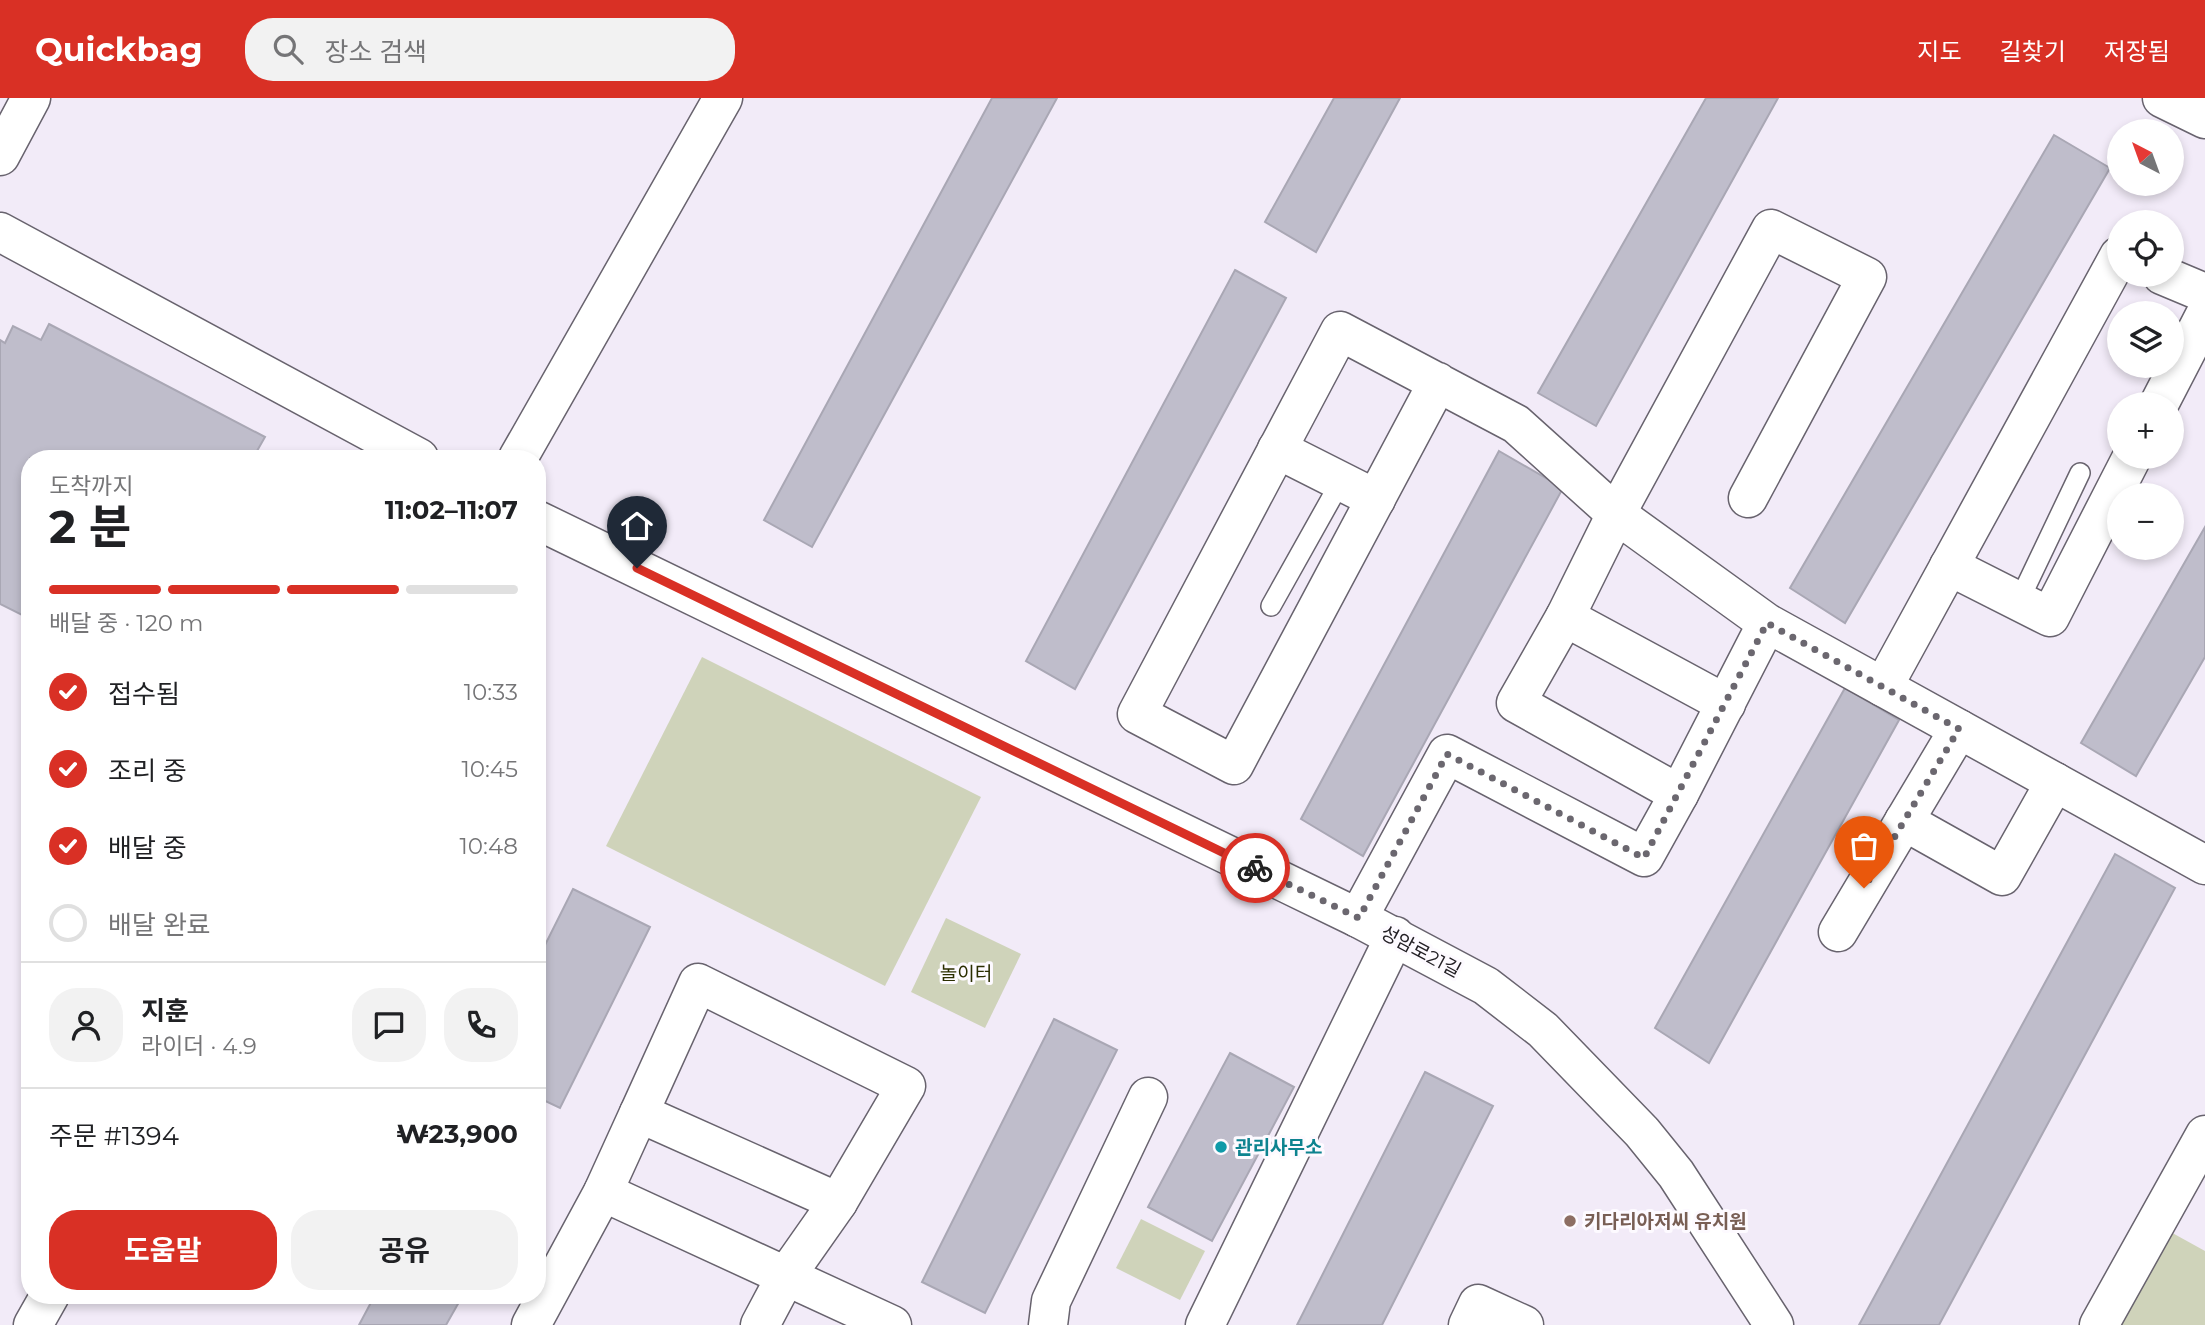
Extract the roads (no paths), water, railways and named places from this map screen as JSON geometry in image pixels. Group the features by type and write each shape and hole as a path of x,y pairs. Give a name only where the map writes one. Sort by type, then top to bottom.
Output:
{"street":[{"path":"0,156 30,98"},
{"path":"523,450 723,98"},
{"path":"2162,98 2205,119"},
{"path":"1679,794 1516,703 1565,617 1616,514 1771,229 1867,277 1748,498"},
{"path":"0,232 404,450"},
{"path":"1883,687 2107,278"},
{"path":"2184,284 2205,293"},
{"path":"2165,392 2205,315"},
{"path":"1438,382 1234,765 1137,714 1340,331 1438,382 1516,424 1616,514 1767,623 2205,865"},
{"path":"1277,449 1376,499"},
{"path":"1949,566 2050,617 2126,469"},
{"name":"성암로21길","path":"546,524 1359,918 1486,986 1543,1030 1642,1132 1676,1174 1774,1325"},
{"path":"1565,617 1726,704"},
{"path":"1359,918 1447,754 1644,858 1767,623"},
{"path":"1838,932 1959,729"},
{"path":"1904,821 2002,876 2055,782"},
{"path":"1205,1325 1395,936"},
{"path":"539,1322 603,1192 698,983 906,1086 838,1202 786,1276 760,1325"},
{"path":"1048,1325 1051,1301 1148,1097"},
{"path":"639,1113 838,1202"},
{"path":"2099,1325 2205,1135"},
{"path":"603,1192 892,1325"},
{"path":"33,1325 45,1304"},
{"path":"1468,1325 1478,1304 1524,1325"}],"lane":[{"path":"2019,601 2080,474"},
{"path":"1271,606 1341,481"}],"place":[{"name":"관리사무소","path":"1221,1147"},
{"name":"키다리아저씨 유치원","path":"1570,1221"}],"park label":[{"name":"놀이터","path":"966,973"}]}
